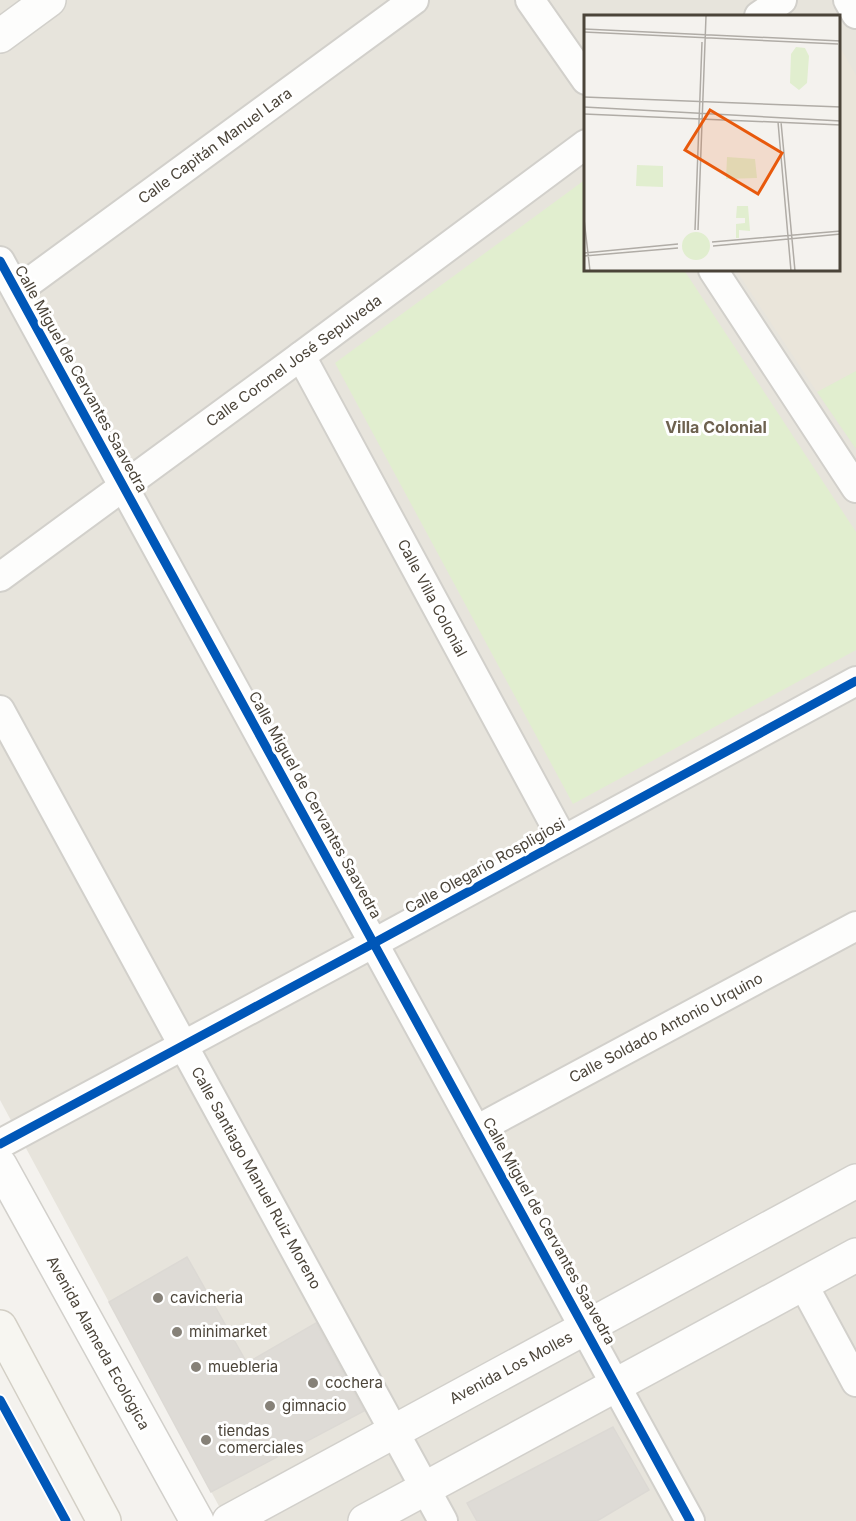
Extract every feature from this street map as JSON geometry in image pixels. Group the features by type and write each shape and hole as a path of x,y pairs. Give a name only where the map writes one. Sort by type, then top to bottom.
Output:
{"main road":[{"path":"0,1327 104,1521"}],"street":[{"path":"0,36 49,0"},
{"name":"Calle Capitán Manuel Lara","path":"16,291 414,0"},
{"path":"530,0 584,77"},
{"path":"760,15 782,0"},
{"path":"848,0 856,14"},
{"name":"Calle Coronel José Sepulveda","path":"0,577 584,145"},
{"name":"Calle Miguel de Cervantes Saavedra","path":"0,261 690,1521"},
{"path":"714,272 856,488"},
{"name":"Calle Villa Colonial","path":"301,356 562,840"},
{"name":"Calle Olegario Rospligiosi","path":"0,1143 856,681"},
{"name":"Calle Santiago Manuel Ruiz Moreno","path":"0,710 443,1521"},
{"name":"Calle Soldado Antonio Urquino","path":"476,1130 856,926"},
{"name":"Avenida Alameda Ecológica","path":"0,1165 197,1521"},
{"name":"Avenida Los Molles","path":"228,1521 856,1181"},
{"path":"365,1521 856,1255"},
{"path":"803,1284 856,1382"}],"shaded area":[{"path":"0,0 856,0 856,1521 227,1521 0,1100"},
{"path":"841,49 856,75 856,371 817,392 737,272 841,272"}],"green space":[{"path":"584,180 584,272 685,272 856,532 856,650 573,804 335,363"},
{"path":"856,371 856,449 817,392"}],"building":[{"path":"187,1257 247,1363 316,1323 364,1411 211,1492 109,1302"},
{"path":"613,1427 649,1490 597,1521 477,1521 467,1503"}],"cycle path":[{"path":"0,261 690,1521"},
{"path":"0,1144 856,681"},
{"path":"0,1400 66,1521"}],"place":[{"name":"cavicheria","path":"158,1298"},
{"name":"minimarket","path":"177,1332"},
{"name":"muebleria","path":"196,1367"},
{"name":"cochera","path":"313,1383"},
{"name":"gimnacio","path":"270,1406"},
{"name":"tiendas comerciales","path":"206,1440"}],"district":[{"name":"Villa Colonial","path":"716,427"}]}
